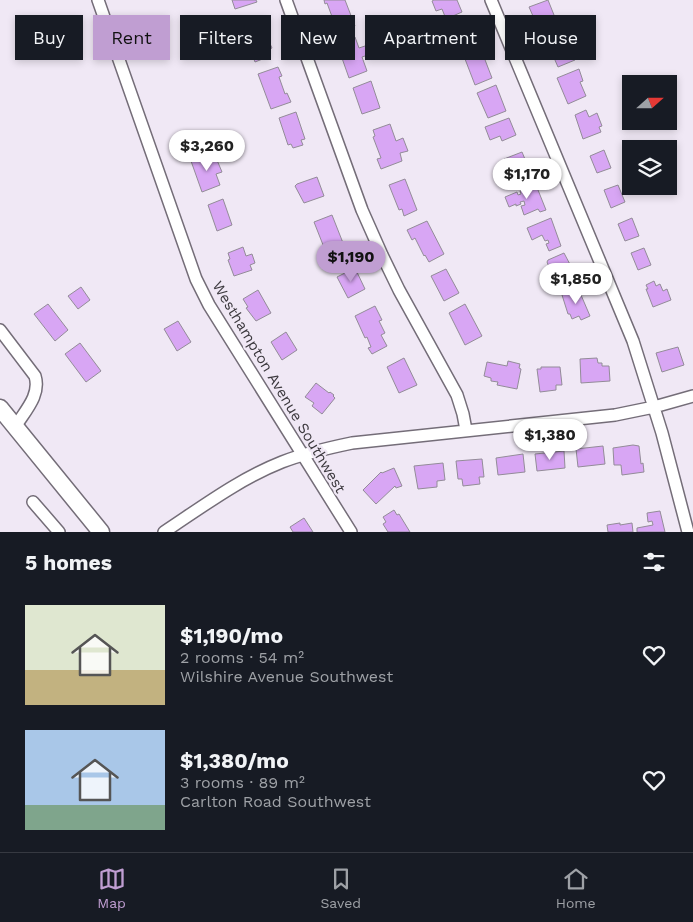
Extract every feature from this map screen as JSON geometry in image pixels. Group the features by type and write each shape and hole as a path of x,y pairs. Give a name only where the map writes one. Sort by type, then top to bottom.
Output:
{"street":[{"name":"Westhampton Avenue Southwest","path":"98,0 196,278 209,305 351,532"},
{"path":"286,0 362,210 395,282 457,396 466,430"},
{"path":"491,0 633,340 654,407 688,532"},
{"path":"0,330 35,376 37,383 36,391 30,404 15,427"},
{"path":"164,532 252,476 302,455 352,443 615,415 693,396"},
{"path":"0,408 101,532"},
{"path":"33,502 59,532"}],"building":[{"path":"232,0 256,0 257,2 235,9"},
{"path":"324,0 345,0 351,15 331,15 327,3 325,4"},
{"path":"457,0 462,12 455,15 444,15 442,9 436,11 432,1"},
{"path":"548,0 554,15 533,15 529,7"},
{"path":"355,37 359,48 365,46 365,56 362,57 367,71 349,78 343,60 355,60"},
{"path":"465,60 485,60 492,78 475,85"},
{"path":"555,60 575,60 558,67"},
{"path":"278,67 282,76 279,77 285,94 287,93 291,102 271,109 258,74"},
{"path":"579,69 583,81 580,82 586,96 568,104 557,78"},
{"path":"371,81 380,108 362,114 353,88"},
{"path":"496,85 506,111 488,118 477,93"},
{"path":"586,110 589,117 597,113 602,126 599,127 601,132 583,139 575,115"},
{"path":"296,112 305,139 301,140 303,145 293,148 291,144 288,145 279,118"},
{"path":"509,118 516,135 502,141 500,136 490,140 485,127"},
{"path":"390,124 396,141 403,138 408,151 400,153 402,161 381,169 377,159 381,158 373,137 375,136 373,130"},
{"path":"604,150 611,168 597,173 590,156"},
{"path":"522,152 527,164 524,165 527,171 524,172 525,176 517,179 516,175 511,177 504,159"},
{"path":"214,153 222,172 216,174 220,185 202,192 191,161"},
{"path":"317,177 324,196 304,203 295,186"},
{"path":"405,179 417,210 404,216 402,209 399,210 389,185"},
{"path":"536,185 546,210 540,212 538,209 524,215 521,206 525,205 524,201 516,206 516,204 509,207 505,197 517,192 518,195 521,194 520,191"},
{"path":"618,185 625,202 611,208 604,190"},
{"path":"223,199 232,225 217,231 208,205"},
{"path":"332,215 345,248 327,255 314,222"},
{"path":"551,218 561,246 549,251 546,244 549,243 548,240 545,241 542,235 532,240 527,228"},
{"path":"632,218 639,236 625,241 618,224"},
{"path":"427,221 444,254 429,262 415,238 412,240 407,230"},
{"path":"243,247 246,256 252,254 255,263 250,265 252,270 234,276 228,260 230,259 228,253"},
{"path":"644,248 651,265 638,270 631,253"},
{"path":"564,253 574,272 572,273 576,281 567,285 566,281 556,284 547,262"},
{"path":"355,268 365,289 348,298 337,277"},
{"path":"446,269 459,293 444,301 431,276"},
{"path":"654,281 656,286 660,284 663,291 667,289 671,300 653,307 646,285"},
{"path":"81,287 90,300 78,309 68,296"},
{"path":"578,288 590,316 581,320 579,316 572,319 570,314 568,314 562,295"},
{"path":"258,290 271,313 256,321 246,308 248,307 243,299"},
{"path":"48,304 68,330 55,341 34,314"},
{"path":"465,304 482,336 465,345 449,313"},
{"path":"375,306 382,320 379,321 385,333 381,335 387,346 372,354 368,348 371,347 367,337 365,338 355,316"},
{"path":"178,321 191,342 177,351 164,329"},
{"path":"286,332 297,350 282,360 271,342"},
{"path":"80,343 101,371 86,382 65,354"},
{"path":"678,347 684,365 662,372 656,353"},
{"path":"404,358 417,385 399,393 387,367"},
{"path":"597,358 598,363 602,363 602,366 609,366 610,381 581,383 580,359"},
{"path":"508,361 520,364 519,368 521,369 517,389 497,385 498,382 491,381 491,378 484,376 487,362 507,366"},
{"path":"541,367 560,367 562,385 556,385 556,390 540,392 537,369 541,369"},
{"path":"316,383 334,395 335,398 322,414 312,406 314,403 305,397"},
{"path":"603,446 605,464 578,467 576,449"},
{"path":"639,446 644,472 622,475 621,465 614,465 613,448"},
{"path":"564,451 565,468 537,471 535,454"},
{"path":"523,454 525,472 498,475 496,458"},
{"path":"482,459 484,477 479,477 480,484 463,486 462,479 458,479 456,461"},
{"path":"443,463 445,480 437,481 437,487 418,489 414,466"},
{"path":"394,468 402,486 396,488 395,486 376,504 363,490 381,472"},
{"path":"394,510 397,515 399,514 410,532 388,532 383,524 386,522 383,517"},
{"path":"660,511 665,532 637,532 637,528 653,525 652,521 648,522 647,513"},
{"path":"304,518 313,532 293,532 290,527"},
{"path":"620,523 620,525 632,523 633,532 608,532 607,525"}]}
